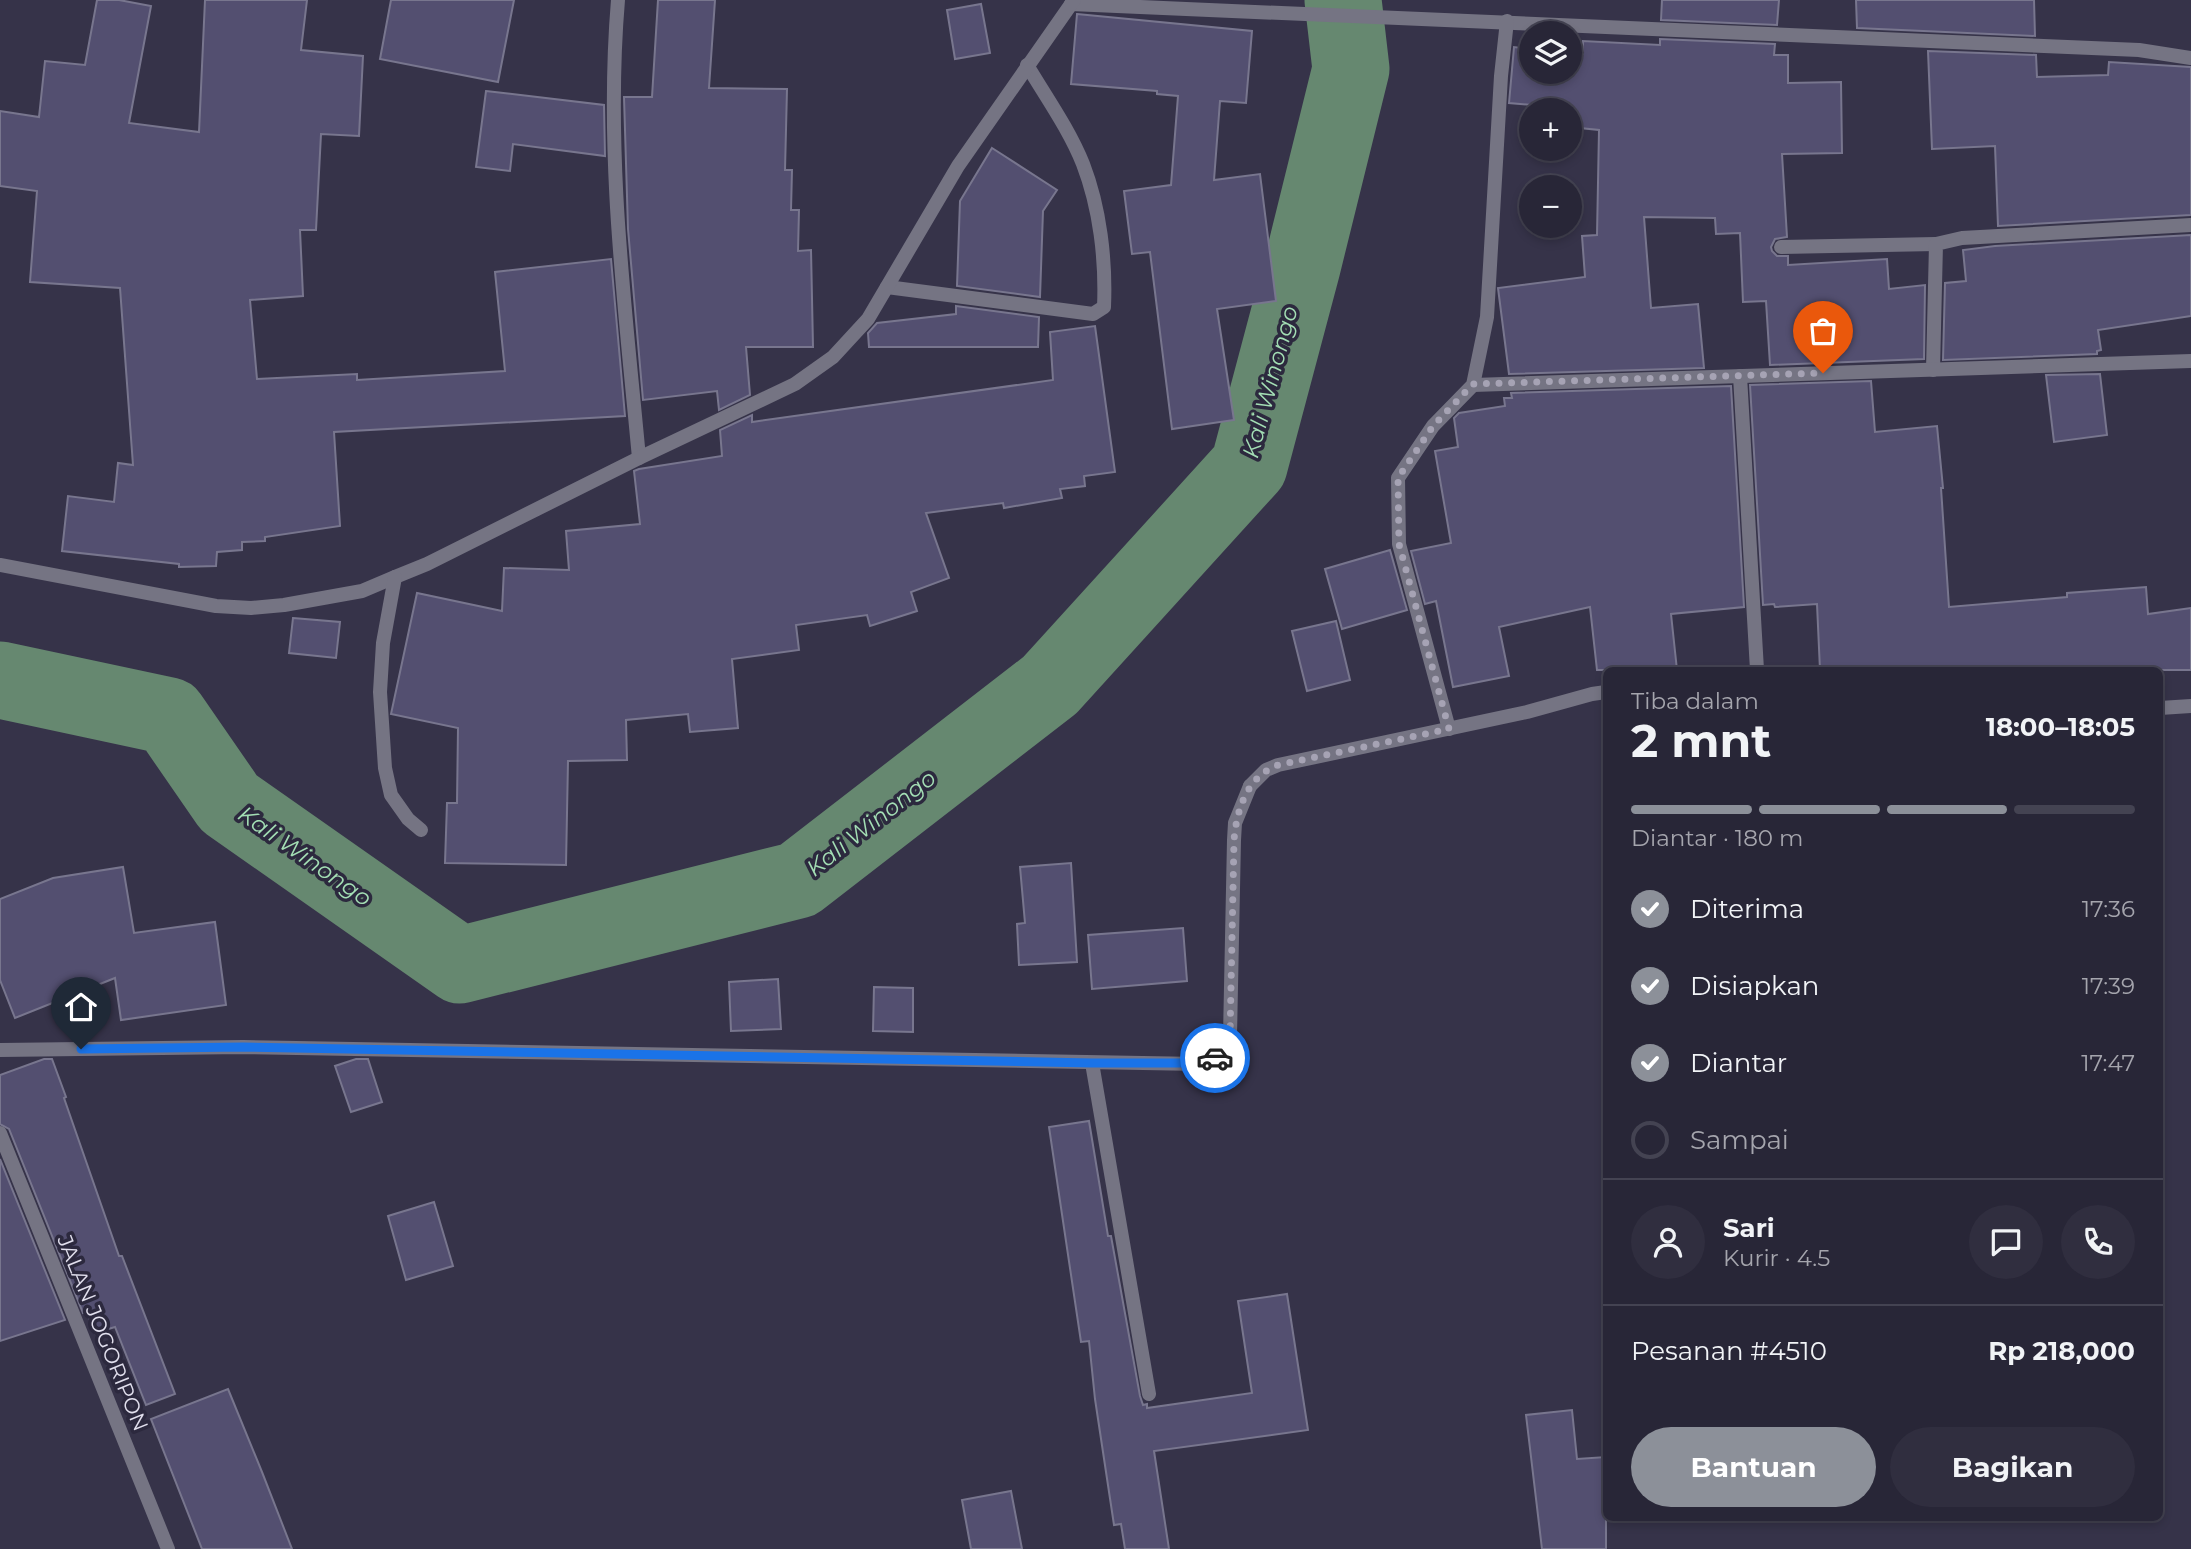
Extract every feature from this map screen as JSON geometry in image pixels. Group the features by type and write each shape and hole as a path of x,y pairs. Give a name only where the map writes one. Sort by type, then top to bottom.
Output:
{"street":[{"path":"618,0 612,120 639,458"},
{"path":"0,565 216,606 251,608 284,605 362,591 427,564 795,384 833,357 868,319 958,166 1072,2 2139,50 2191,58"},
{"path":"1449,729 1399,544 1398,478 1433,426 1473,384 1488,317 1501,76 1507,21"},
{"path":"887,287 1093,314 1104,307 1106,273 1093,197 1082,163 1027,65"},
{"path":"1781,247 1936,244 1962,238 2191,225"},
{"path":"1933,370 1936,244"},
{"path":"1473,384 2191,361"},
{"path":"1740,376 1757,667"},
{"path":"395,577 383,643 380,692 385,768 391,795 408,819 421,830"},
{"path":"0,1050 243,1047 1199,1063 1212,1060 1224,1051 1230,1036 1234,831 1250,786 1266,770 1278,765 1603,693"},
{"path":"2163,708 2191,706"},
{"path":"1092,1063 1149,1394"},
{"name":"JALAN JOGORIPON","path":"0,1133 168,1549"}],"building":[{"path":"97,0 119,0 151,6 129,123 199,132 205,0 307,0 301,50 363,56 359,136 321,134 316,230 300,230 303,296 250,300 257,379 357,374 357,380 505,371 495,272 611,259 625,416 334,432 340,526 265,537 265,541 242,542 242,550 217,552 216,566 179,567 179,564 62,551 68,496 114,502 118,463 133,465 120,288 30,282 37,191 0,186 0,111 39,117 45,61 85,65"},
{"path":"391,0 514,0 498,82 380,59"},
{"path":"658,0 715,0 709,88 787,89 785,170 792,170 791,210 799,210 798,251 811,250 813,347 746,347 750,395 719,410 717,391 643,400 628,229 624,97 652,97"},
{"path":"1662,0 1779,0 1777,25 1661,20"},
{"path":"1856,0 2034,0 2035,36 1857,28"},
{"path":"981,4 990,53 955,59 947,10"},
{"path":"1077,14 1252,31 1246,103 1220,101 1214,180 1260,174 1276,301 1217,309 1234,420 1172,429 1150,252 1132,254 1124,191 1171,185 1178,96 1157,94 1157,91 1071,84"},
{"path":"1660,39 1775,44 1774,55 1788,55 1788,83 1841,82 1842,153 1782,154 1787,237 1775,239 1772,251 1777,256 1788,256 1788,265 1887,259 1889,289 1925,285 1924,359 1770,365 1766,301 1743,302 1740,233 1716,234 1715,218 1644,217 1651,308 1698,304 1704,368 1509,374 1498,288 1585,277 1582,236 1597,235 1599,130 1582,128 1582,98 1519,98 1519,104 1509,103 1514,47 1519,48 1519,84 1582,84 1583,41 1660,45"},
{"path":"1928,51 2036,55 2037,77 2108,75 2109,62 2191,67 2191,215 1998,226 1995,146 1932,149"},
{"path":"486,91 604,105 605,156 513,144 510,171 476,167"},
{"path":"992,148 1057,190 1043,211 1040,297 957,286 960,201"},
{"path":"2191,235 2191,316 2098,330 2101,350 2097,351 2097,354 1943,360 1945,283 1966,281 1963,250"},
{"path":"956,306 1039,317 1038,347 869,347 868,333 877,323 956,314"},
{"path":"1095,326 1115,472 1084,476 1085,486 1060,489 1062,498 1004,508 1003,503 926,513 949,578 911,592 917,611 870,626 867,615 796,625 799,650 732,659 738,728 690,732 688,714 626,720 627,760 568,761 566,865 445,863 447,803 457,803 458,728 391,714 417,593 502,611 504,568 569,570 566,531 640,524 634,471 722,456 720,430 752,415 752,422 1053,380 1050,332"},
{"path":"2100,374 2107,435 2054,442 2046,375"},
{"path":"1871,381 1875,432 1937,426 1949,607 2146,587 2148,614 2191,608 2191,670 2163,670 2163,667 1820,667 1817,604 1775,607 1774,604 1763,605 1750,385"},
{"path":"1731,386 1744,607 1671,614 1677,667 1603,667 1603,670 1597,670 1590,607 1499,627 1509,676 1453,687 1436,601 1425,604 1411,551 1451,543 1435,451 1458,447 1454,418 1459,413 1505,406 1504,398 1512,398 1511,393"},
{"path":"1390,550 1407,610 1342,629 1325,569"},
{"path":"293,618 340,622 336,658 289,653"},
{"path":"1336,621 1350,680 1307,691 1292,631"},
{"path":"1071,863 1077,962 1019,965 1017,924 1025,923 1020,867"},
{"path":"123,867 134,933 215,922 226,1005 121,1020 115,978 15,1018 0,980 0,899 53,878"},
{"path":"1183,928 1187,981 1092,989 1088,935"},
{"path":"778,979 781,1029 731,1031 729,982"},
{"path":"874,987 913,988 913,1032 873,1031"},
{"path":"44,1059 52,1059 119,1256 122,1256 175,1394 146,1405 115,1327 95,1333 87,1312 83,1313 9,1129 0,1124 0,1075"},
{"path":"356,1059 368,1059 382,1102 351,1112 335,1066"},
{"path":"1089,1121 1108,1236 1111,1236 1143,1405 1147,1404 1147,1408 1252,1393 1238,1301 1287,1294 1308,1430 1154,1451 1169,1549 1125,1549 1121,1524 1114,1525 1089,1341 1081,1342 1049,1127"},
{"path":"0,1159 65,1320 0,1341"},
{"path":"434,1202 453,1266 406,1280 388,1216"},
{"path":"228,1389 292,1549 202,1549 151,1419"},
{"path":"1572,1410 1577,1459 1603,1457 1606,1549 1542,1549 1526,1415"},
{"path":"1011,1491 1022,1549 971,1549 962,1500"}],"waterway":[{"name":"Kali Winongo","path":"0,680 169,716 229,803 460,965 798,880 1050,685 1249,466 1351,69 1343,0"}],"way so far":[{"path":"1215,1058 1224,1051 1230,1036 1235,823 1250,786 1257,776 1278,765 1449,729 1399,544 1398,478 1433,426 1473,384 1823,373"}],"route":[{"path":"81,1049 243,1047 1092,1063 1199,1063 1215,1058"}]}
